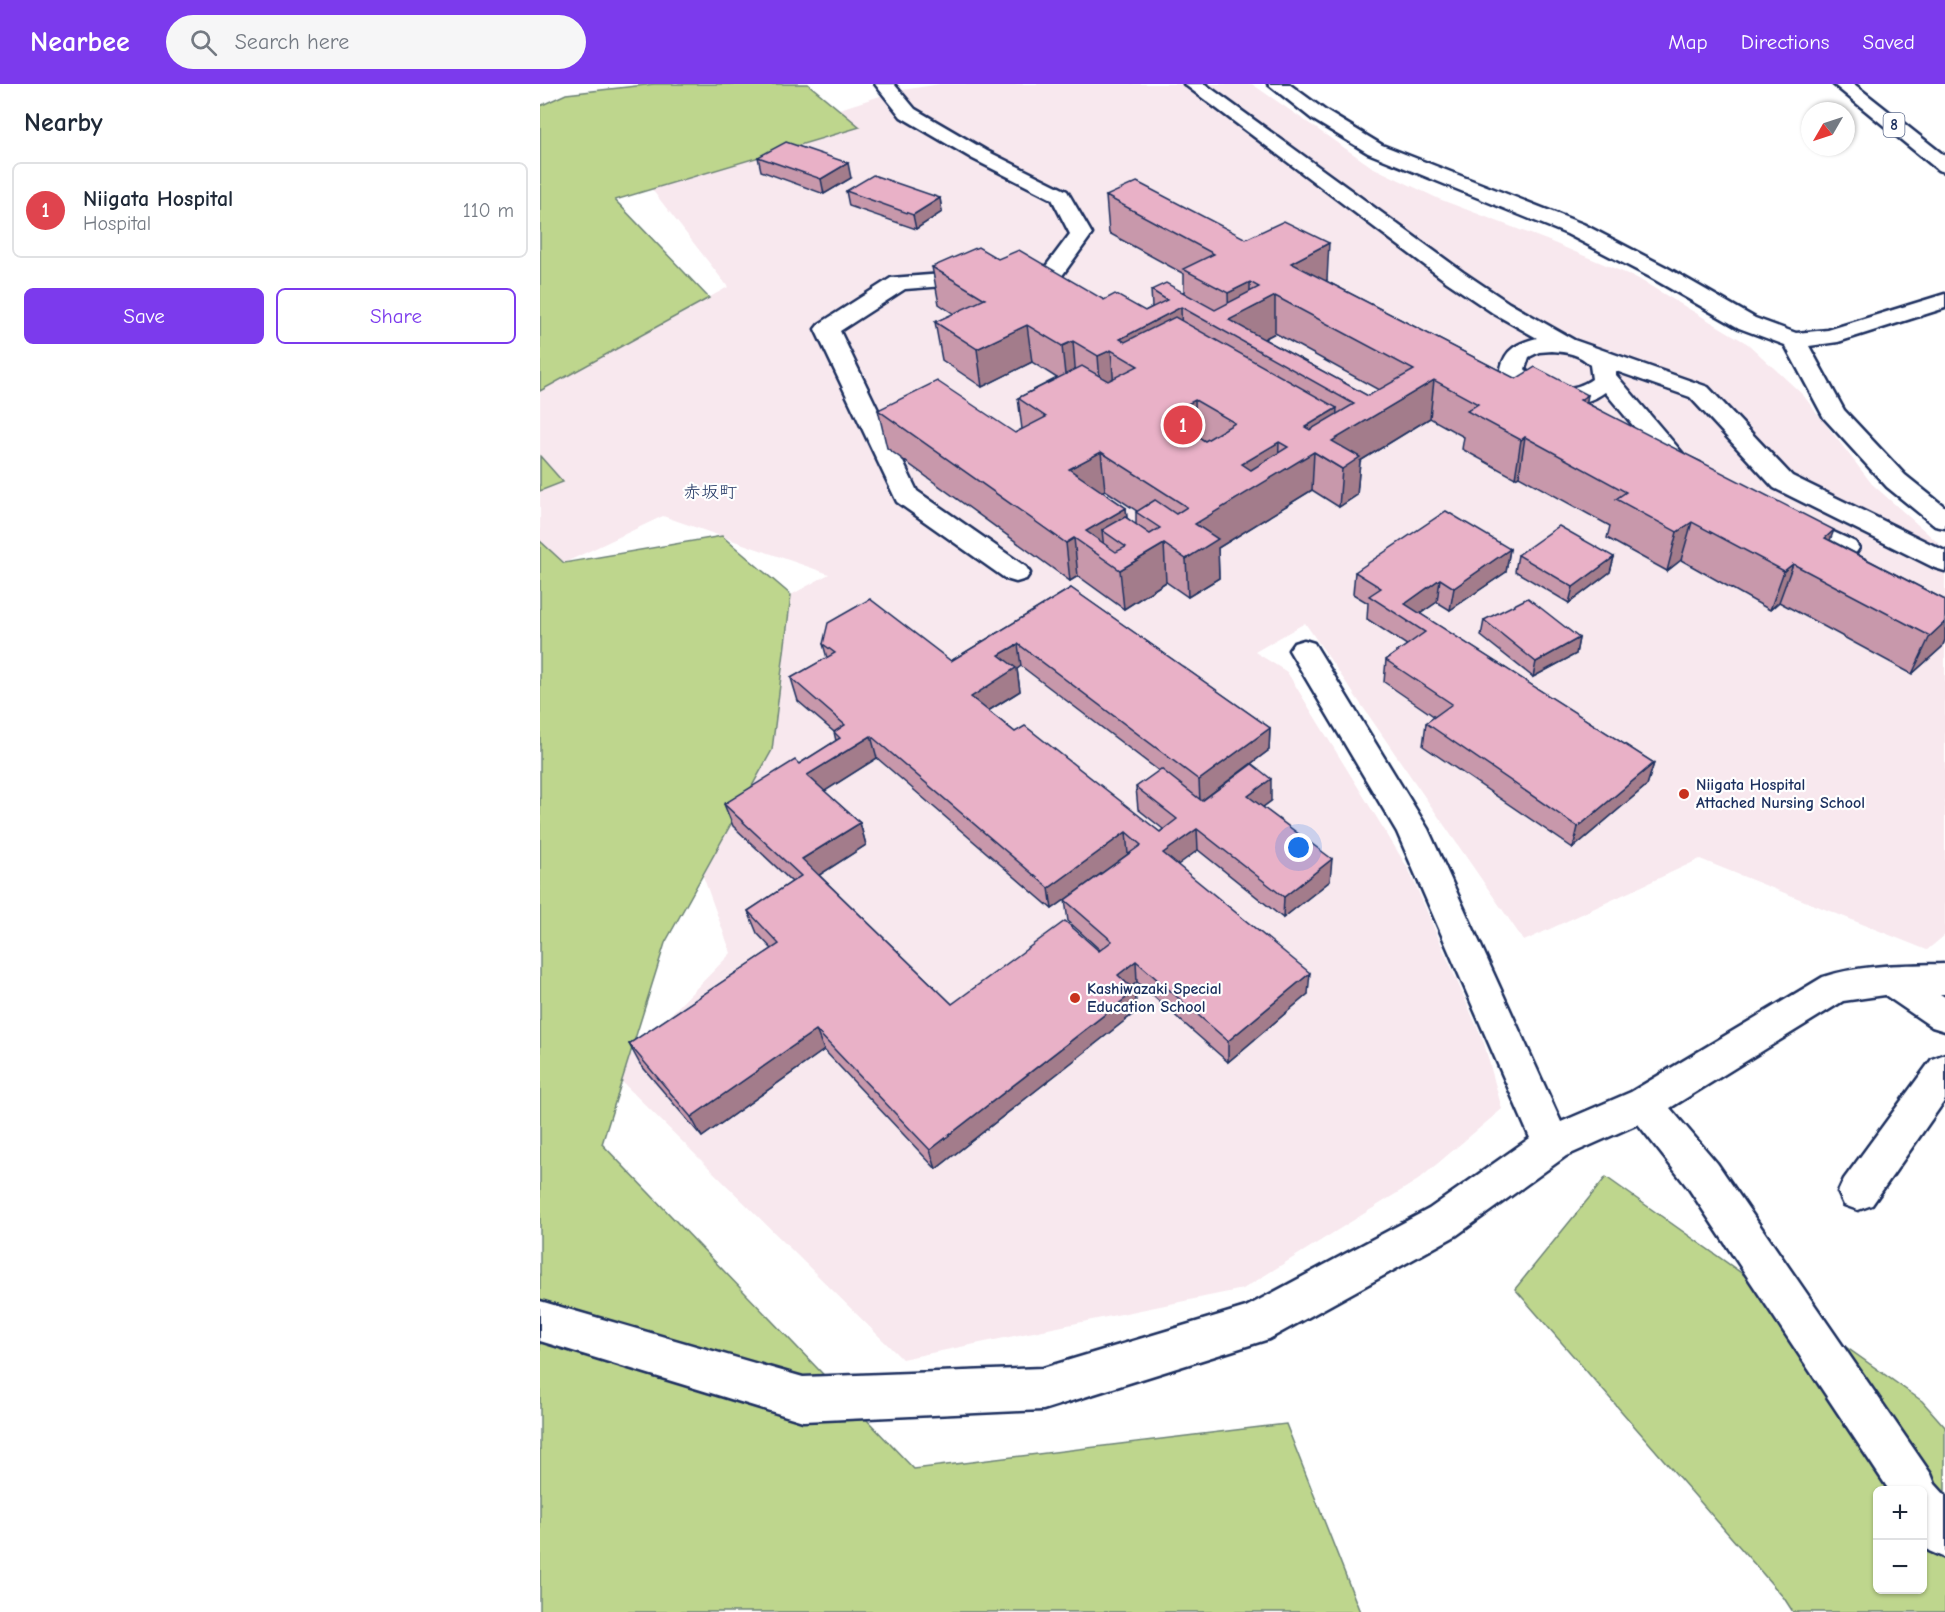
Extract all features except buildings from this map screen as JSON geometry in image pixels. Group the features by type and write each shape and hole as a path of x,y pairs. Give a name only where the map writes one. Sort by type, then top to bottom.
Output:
{"main road":[{"path":"884,84 908,113 980,155 1060,195 1081,234 1053,272 899,283 827,329 906,496 1016,573"},
{"path":"1193,84 1501,308 1566,345 1699,392 1783,482 1945,562"},
{"path":"1277,84 1319,115 1375,148 1575,229 1658,272 1747,323 1794,340 1830,336 1945,301"},
{"name":"8","path":"1842,84 1945,166"},
{"path":"1501,308 1499,357 1504,367 1525,385 1544,392 1580,394 1623,401"},
{"path":"1794,340 1833,413 1896,481 1945,520"},
{"path":"1517,377 1513,369 1513,361 1517,354 1538,345 1566,345"},
{"path":"1591,354 1600,361 1605,377 1623,401 1676,461 1707,477"},
{"path":"1580,394 1601,384 1605,377"},
{"path":"1771,510 1845,548"},
{"path":"1304,650 1412,829 1552,1144"},
{"path":"540,1321 803,1399 1043,1389 1254,1325 1443,1222 1552,1144 1644,1104 1836,987 1890,980 1945,979"},
{"path":"1890,980 1945,1016"},
{"path":"1858,1192 1945,1070"},
{"path":"1644,1104 1703,1176 1912,1486"},
{"path":"1927,1507 1945,1534"}],"shaded area":[{"path":"940,84 1252,84 1372,167 1439,199 1637,278 1748,344 1803,395 1872,484 1945,549 1945,935 1927,950 1700,859 1524,941 1305,623 1255,652 1287,672 1409,870 1484,1043 1502,1109 1418,1180 1243,1289 902,1359 613,1073 731,953 699,865 791,595 829,574 663,516 564,563 540,541 540,491 562,482 540,456 540,391 728,287 639,173 896,91"}],"green space":[{"path":"654,84 808,84 860,127 615,200 709,298 540,391 540,106 566,94"},
{"path":"540,456 563,482 540,491"},
{"path":"722,536 791,595 772,750 665,943 602,1144 914,1469 1286,1424 1360,1612 540,1612 540,541 564,563"},
{"path":"1606,1177 1922,1401 1945,1427 1945,1612 1793,1612 1784,1598 1515,1289"}],"place":[{"name":"Niigata Hospital","path":"1183,425"},
{"name":"Niigata Hospital Attached Nursing School","path":"1684,794"},
{"name":"Kashiwazaki Special Education School","path":"1075,998"}],"district":[{"name":"赤坂町","path":"710,492"}]}
